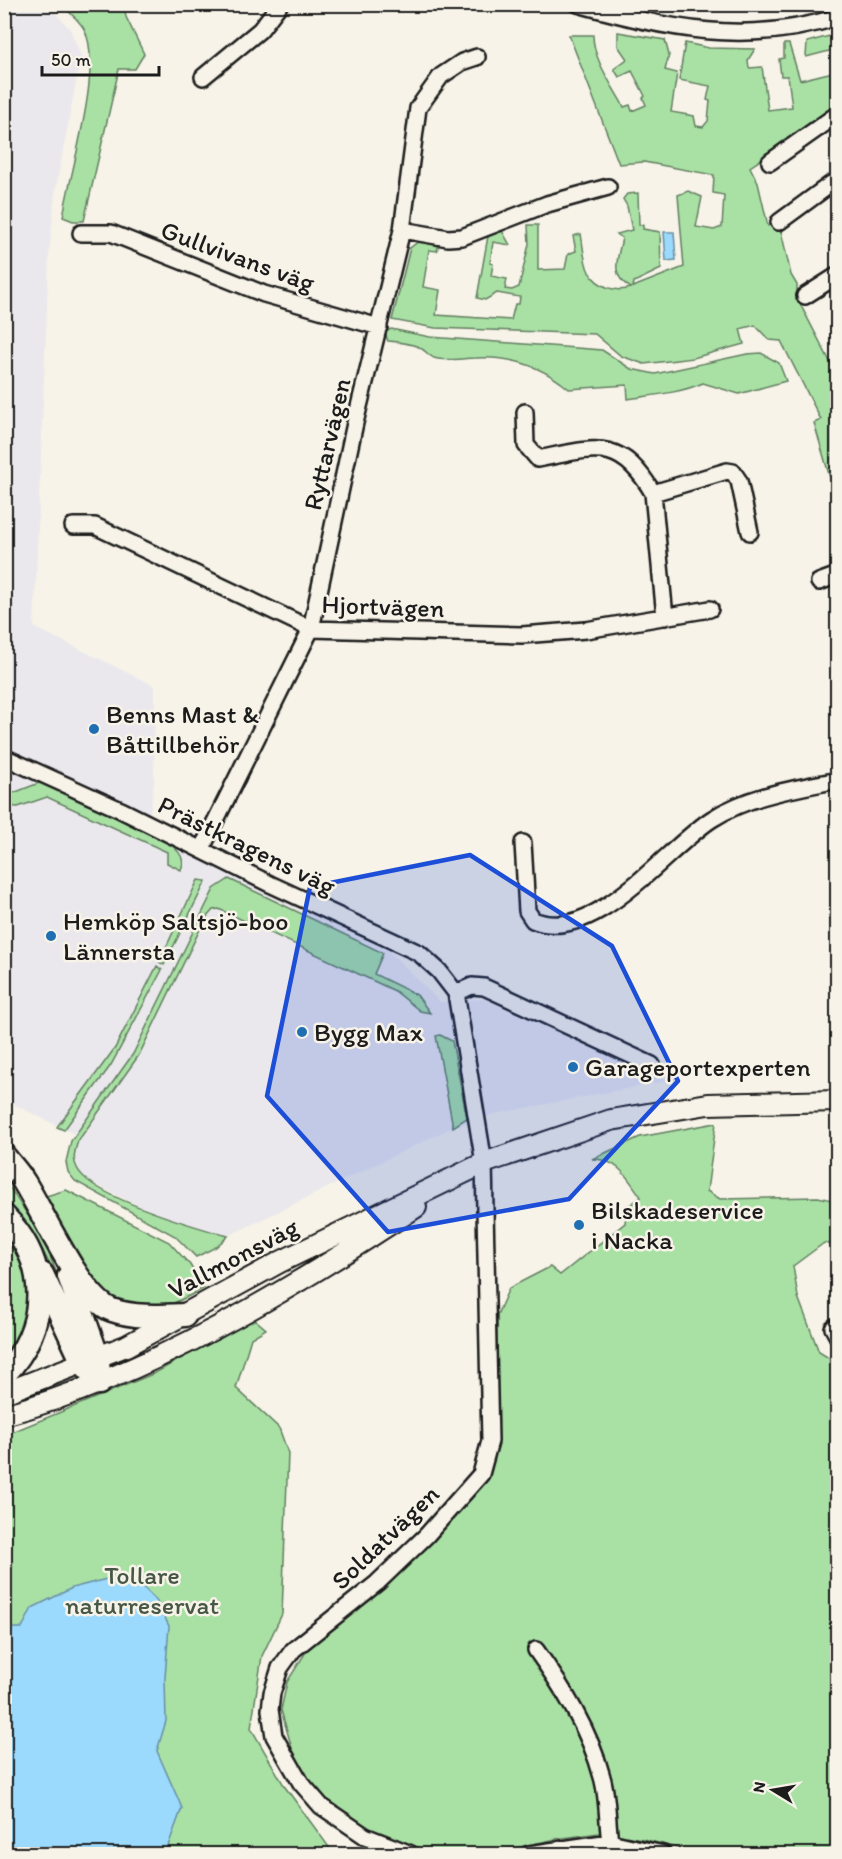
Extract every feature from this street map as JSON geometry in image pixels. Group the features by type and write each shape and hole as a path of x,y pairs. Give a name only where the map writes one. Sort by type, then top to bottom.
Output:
{"highway":[{"path":"4,1156 22,1179 74,1271 95,1300 111,1310 156,1317 186,1315"},
{"path":"4,1216 32,1254 91,1360"},
{"path":"51,1228 99,1383"},
{"path":"4,1376 18,1361 32,1336 39,1306 37,1272 32,1254"}],"main road":[{"path":"4,1415 49,1403 99,1383 227,1321 357,1246 484,1163 611,1120 708,1104 837,1101"},
{"name":"Vallmonsväg","path":"4,1393 91,1360 186,1315 280,1262 484,1163"}],"street":[{"path":"203,77 260,30 280,4"},
{"path":"579,4 650,24 717,33 784,30 806,27 837,17"},
{"name":"Ryttarvägen","path":"202,848 311,629 402,230 418,108 441,76 462,62 477,57"},
{"path":"770,162 837,114"},
{"path":"779,222 831,184 837,185"},
{"path":"402,230 448,238 462,237 547,204 609,187"},
{"name":"Gullvivans väg","path":"81,233 111,233 264,294 379,327"},
{"path":"805,296 837,274"},
{"path":"525,412 526,445 538,459 604,448 620,455 643,475 653,493 665,617"},
{"path":"653,493 720,473 733,472 739,481 750,532"},
{"name":"Hjortvägen","path":"73,526 95,526 311,629 522,635 586,630 710,609"},
{"path":"819,582 837,575"},
{"name":"Prästkragens väg","path":"4,758 202,848 270,884 419,953 440,970 456,993 484,1163"},
{"path":"523,843 527,911 533,920 552,925 586,919 628,890 719,815 744,802 837,780"},
{"path":"456,993 472,986 484,987 652,1065"},
{"name":"Soldatvägen","path":"411,1854 365,1836 321,1806 301,1783 274,1736 270,1710 275,1680 280,1668 293,1650 377,1583 426,1536 481,1474 490,1441 484,1163"},
{"path":"536,1650 561,1685 578,1717 602,1778 610,1842"},
{"path":"529,1854 610,1842 663,1854"}],"highlighted area":[{"path":"470,855 612,946 678,1081 569,1199 388,1232 267,1096 310,887"}],"shaded area":[{"path":"4,5 48,5 70,29 81,56 55,193 49,256 34,627 155,686 154,782 148,829 300,909 389,951 440,1002 484,999 667,1081 494,1114 453,1127 228,1236 167,1220 84,1179 76,1167 74,1153 80,1137 5,1100"}],"green space":[{"path":"62,5 124,5 126,17 144,54 135,69 119,69 84,221 73,221 63,217 84,120 90,67 89,46 84,29"},
{"path":"618,32 665,40 669,55 665,70 677,73 671,112 694,116 696,126 703,127 708,121 710,101 707,100 710,86 679,80 685,43 709,48 755,49 748,60 749,68 762,67 768,110 792,107 788,76 781,76 779,59 784,58 784,44 789,44 800,80 837,71 837,109 750,167 758,183 768,226 776,222 781,231 791,275 797,285 797,298 837,375 837,502 814,423 821,420 781,341 769,340 755,325 740,329 744,344 693,358 644,364 621,356 595,334 435,328 392,320 410,248 419,241 439,243 437,251 429,250 423,287 440,290 436,315 511,320 515,304 519,304 520,297 497,293 485,300 477,298 488,236 502,231 510,245 493,242 490,263 493,264 491,276 507,279 505,289 512,290 519,287 529,244 528,225 538,225 538,270 565,269 568,254 576,251 573,236 581,234 589,272 602,285 619,290 631,288 624,283 617,272 622,238 617,234 632,230 627,206 623,199 627,194 638,193 639,225 643,225 643,229 660,232 661,269 634,282 633,287 684,267 678,195 688,191 702,197 696,227 714,230 722,227 724,195 713,193 714,175 644,162 619,164 569,35 593,35 596,54 604,72 624,107 630,105 632,111 646,105 643,98 645,96 632,71 619,77 614,69 627,59 618,46"},
{"path":"837,34 837,49 806,57 807,42"},
{"path":"391,329 430,337 602,350 631,369 655,374 761,353 779,363 786,381 739,394 703,383 676,391 628,399 627,385 569,389 548,374 514,361 489,358 450,360 434,358 419,347 388,341 385,333"},
{"path":"39,783 47,784 170,844 181,855 183,862 181,870 167,863 167,852 47,797 18,807 6,806 8,795"},
{"path":"229,879 383,953 374,974 417,995 430,1013 420,1011 395,991 219,909 213,910 205,919 139,1055 78,1141 74,1158 75,1165 86,1179 102,1190 146,1210 228,1236 216,1247 196,1257 175,1236 75,1181 68,1172 66,1162 71,1141 133,1054 214,889"},
{"path":"198,880 206,881 164,965 159,962"},
{"path":"157,966 162,970 111,1065 64,1130 57,1127 115,1048"},
{"path":"440,1035 452,1041 467,1118 453,1127 436,1036"},
{"path":"716,1123 707,1191 720,1199 818,1197 837,1201 837,1246 824,1243 793,1266 798,1297 819,1352 837,1363 837,1853 700,1854 643,1839 599,1833 556,1839 487,1854 429,1853 371,1833 324,1803 295,1759 281,1710 287,1682 309,1647 337,1626 463,1508 487,1480 496,1450 497,1315 509,1288 550,1267 560,1275 625,1223 627,1207 641,1197 621,1170 609,1162 592,1159 640,1137"},
{"path":"4,1179 41,1235 85,1341 81,1344 42,1249 19,1215 5,1201"},
{"path":"66,1190 169,1242 190,1265 204,1288 165,1306 156,1307 135,1306 104,1299 43,1197"},
{"path":"4,1232 22,1264 27,1280 28,1295 27,1311 22,1327 15,1343 4,1358"},
{"name":"Tollare naturreservat","path":"253,1318 266,1329 251,1338 236,1388 279,1428 288,1453 282,1614 262,1656 251,1728 285,1787 331,1850 341,1854 5,1854 5,1435 155,1373"}],"water":[{"path":"664,232 674,232 676,260 666,261"},
{"path":"114,1577 133,1577 156,1600 169,1626 165,1678 166,1721 157,1751 182,1808 165,1854 5,1854 4,1688 8,1652 5,1650 5,1628 22,1628 32,1608 72,1588"}],"place":[{"name":"Benns Mast & Båttillbehör","path":"94,729"},
{"name":"Hemköp Saltsjö-boo Lännersta","path":"51,936"},
{"name":"Bygg Max","path":"302,1032"},
{"name":"Garageportexperten","path":"573,1067"},
{"name":"Bilskadeservice i Nacka","path":"579,1225"}]}
